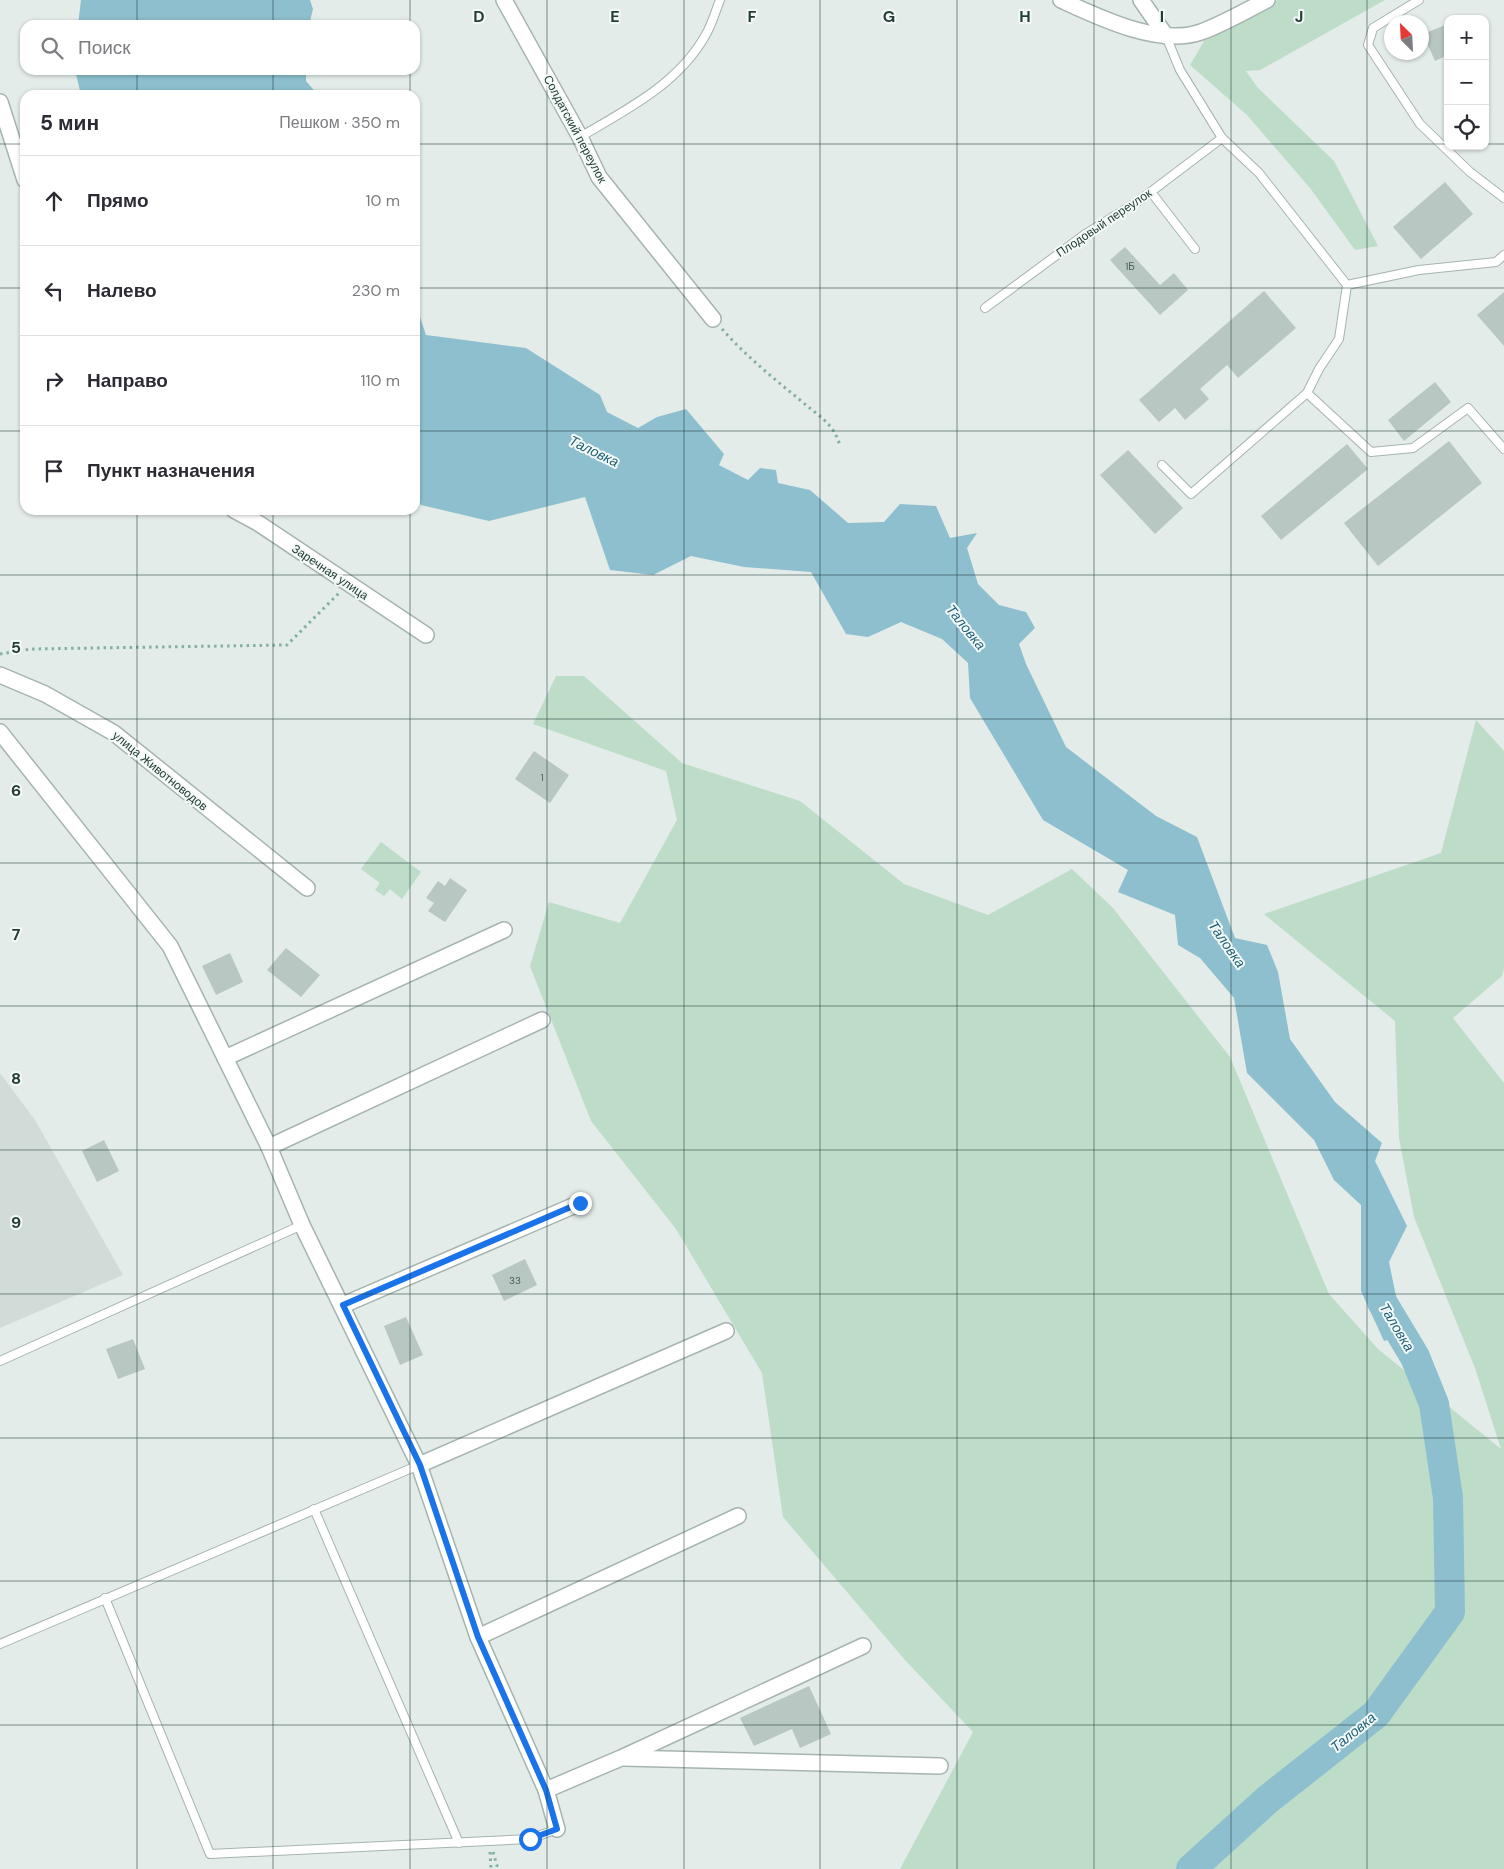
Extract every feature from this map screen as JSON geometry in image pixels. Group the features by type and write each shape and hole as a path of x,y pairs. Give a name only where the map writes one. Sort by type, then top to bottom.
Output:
{"street":[{"name":"Солдатский переулок","path":"504,0 580,137 599,178 713,319"},
{"path":"1060,0 1110,22 1166,36 1199,33 1267,0"},
{"path":"1141,0 1166,36"},
{"path":"0,102 20,164"},
{"name":"Заречная улица","path":"243,515 426,635"},
{"name":"улица Животноводов","path":"0,675 45,694 114,733 307,888"},
{"path":"0,732 170,946 269,1147 302,1225 420,1465 478,1637 546,1790 557,1829"},
{"path":"225,1058 504,930"},
{"path":"269,1147 542,1020"},
{"path":"343,1305 580,1203"},
{"path":"420,1465 726,1331"},
{"path":"478,1637 738,1516"},
{"path":"546,1790 622,1758 863,1646"},
{"path":"622,1758 940,1766"}],"lane":[{"path":"580,137 647,97 687,62 706,35 720,0"},
{"path":"1419,0 1373,28 1368,44 1420,124 1470,172 1504,198"},
{"path":"1162,465 1191,494 1307,393 1319,369 1340,339 1347,286 1259,173 1222,138 1180,70 1166,36"},
{"name":"Плодовый переулок","path":"985,308 1084,235 1151,192 1222,138"},
{"path":"1151,192 1195,249"},
{"path":"1347,286 1419,270 1496,262 1504,254"},
{"path":"1307,393 1371,452 1413,448 1468,408 1504,449"},
{"path":"0,1361 302,1225"},
{"path":"0,1644 420,1465"},
{"path":"314,1510 459,1843"},
{"path":"105,1598 210,1854 490,1842 530,1839 557,1829"}],"path":[{"path":"713,319 729,337 800,401 828,422 837,433 840,446"},
{"path":"0,654 31,649 288,645 348,584"},
{"path":"490,1842 491,1869"},
{"path":"490,1842 498,1869"}],"shaded area":[{"path":"0,1073 35,1120 123,1275 0,1328"}],"green space":[{"path":"1278,0 1385,0 1260,70 1246,71 1258,88 1334,161 1378,246 1355,250 1310,188 1247,115 1190,65 1210,31"},
{"path":"556,676 584,676 682,763 800,801 904,884 988,915 1072,869 1113,908 1230,1057 1329,1294 1378,1349 1501,1449 1475,1368 1414,1217 1399,1138 1395,1021 1264,914 1441,853 1476,720 1504,751 1504,968 1502,976 1453,1018 1504,1083 1504,1869 900,1869 973,1732 905,1660 783,1517 762,1373 676,1229 591,1121 530,966 549,902 620,923 677,820 666,771 533,724"},
{"path":"381,842 421,872 402,899 390,889 384,896 375,890 380,883 361,869"}],"water":[{"path":"81,0 310,0 313,9 310,20 79,20"},
{"path":"76,75 306,75 306,81 314,90 80,90"},
{"path":"420,317 426,335 526,348 600,395 607,412 638,428 657,417 686,409 724,454 719,465 748,480 760,468 776,470 778,483 810,490 848,523 884,522 900,504 936,506 950,538 977,533 967,548 978,584 999,605 1026,612 1035,628 1019,644 1026,664 1066,747 1156,816 1197,837 1235,938 1267,945 1278,972 1290,1039 1335,1102 1382,1143 1375,1161 1407,1226 1389,1262 1404,1335 1384,1341 1361,1291 1361,1205 1334,1180 1314,1140 1247,1073 1234,998 1200,958 1178,945 1175,915 1118,892 1128,870 1043,820 970,698 968,663 942,639 901,622 868,637 846,634 811,572 744,567 691,556 653,575 610,570 585,497 489,521 421,505"}],"building":[{"path":"1444,26 1444,57 1435,61 1429,48 1429,32"},
{"path":"1445,182 1473,214 1421,259 1393,227"},
{"path":"1125,247 1160,285 1174,273 1188,290 1160,315 1110,260"},
{"path":"1264,291 1296,328 1238,378 1227,365 1200,389 1209,399 1185,420 1175,408 1159,422 1139,400"},
{"path":"1504,292 1504,346 1477,315"},
{"path":"1435,382 1451,402 1404,441 1388,420"},
{"path":"1449,441 1482,483 1378,566 1344,523"},
{"path":"1347,444 1368,469 1281,540 1261,516"},
{"path":"1128,450 1183,508 1155,534 1100,475"},
{"path":"534,751 569,775 550,803 515,779"},
{"path":"450,878 467,890 445,922 428,911 434,903 426,898 438,881 445,886"},
{"path":"286,948 320,975 301,997 267,970"},
{"path":"230,953 243,982 216,995 202,966"},
{"path":"104,1140 119,1171 97,1182 82,1151"},
{"path":"525,1259 537,1285 504,1301 492,1275"},
{"path":"406,1317 423,1355 400,1365 384,1326"},
{"path":"133,1339 145,1369 118,1379 106,1349"},
{"path":"809,1686 831,1734 800,1748 792,1729 754,1746 740,1718"}],"waterway":[{"name":"Таловка","path":"1191,1869 1267,1800 1376,1714 1450,1612 1448,1498 1434,1404 1415,1357 1382,1302"}],"route":[{"path":"530,1839 557,1829 546,1790 478,1637 420,1465 343,1305 580,1203"}]}
